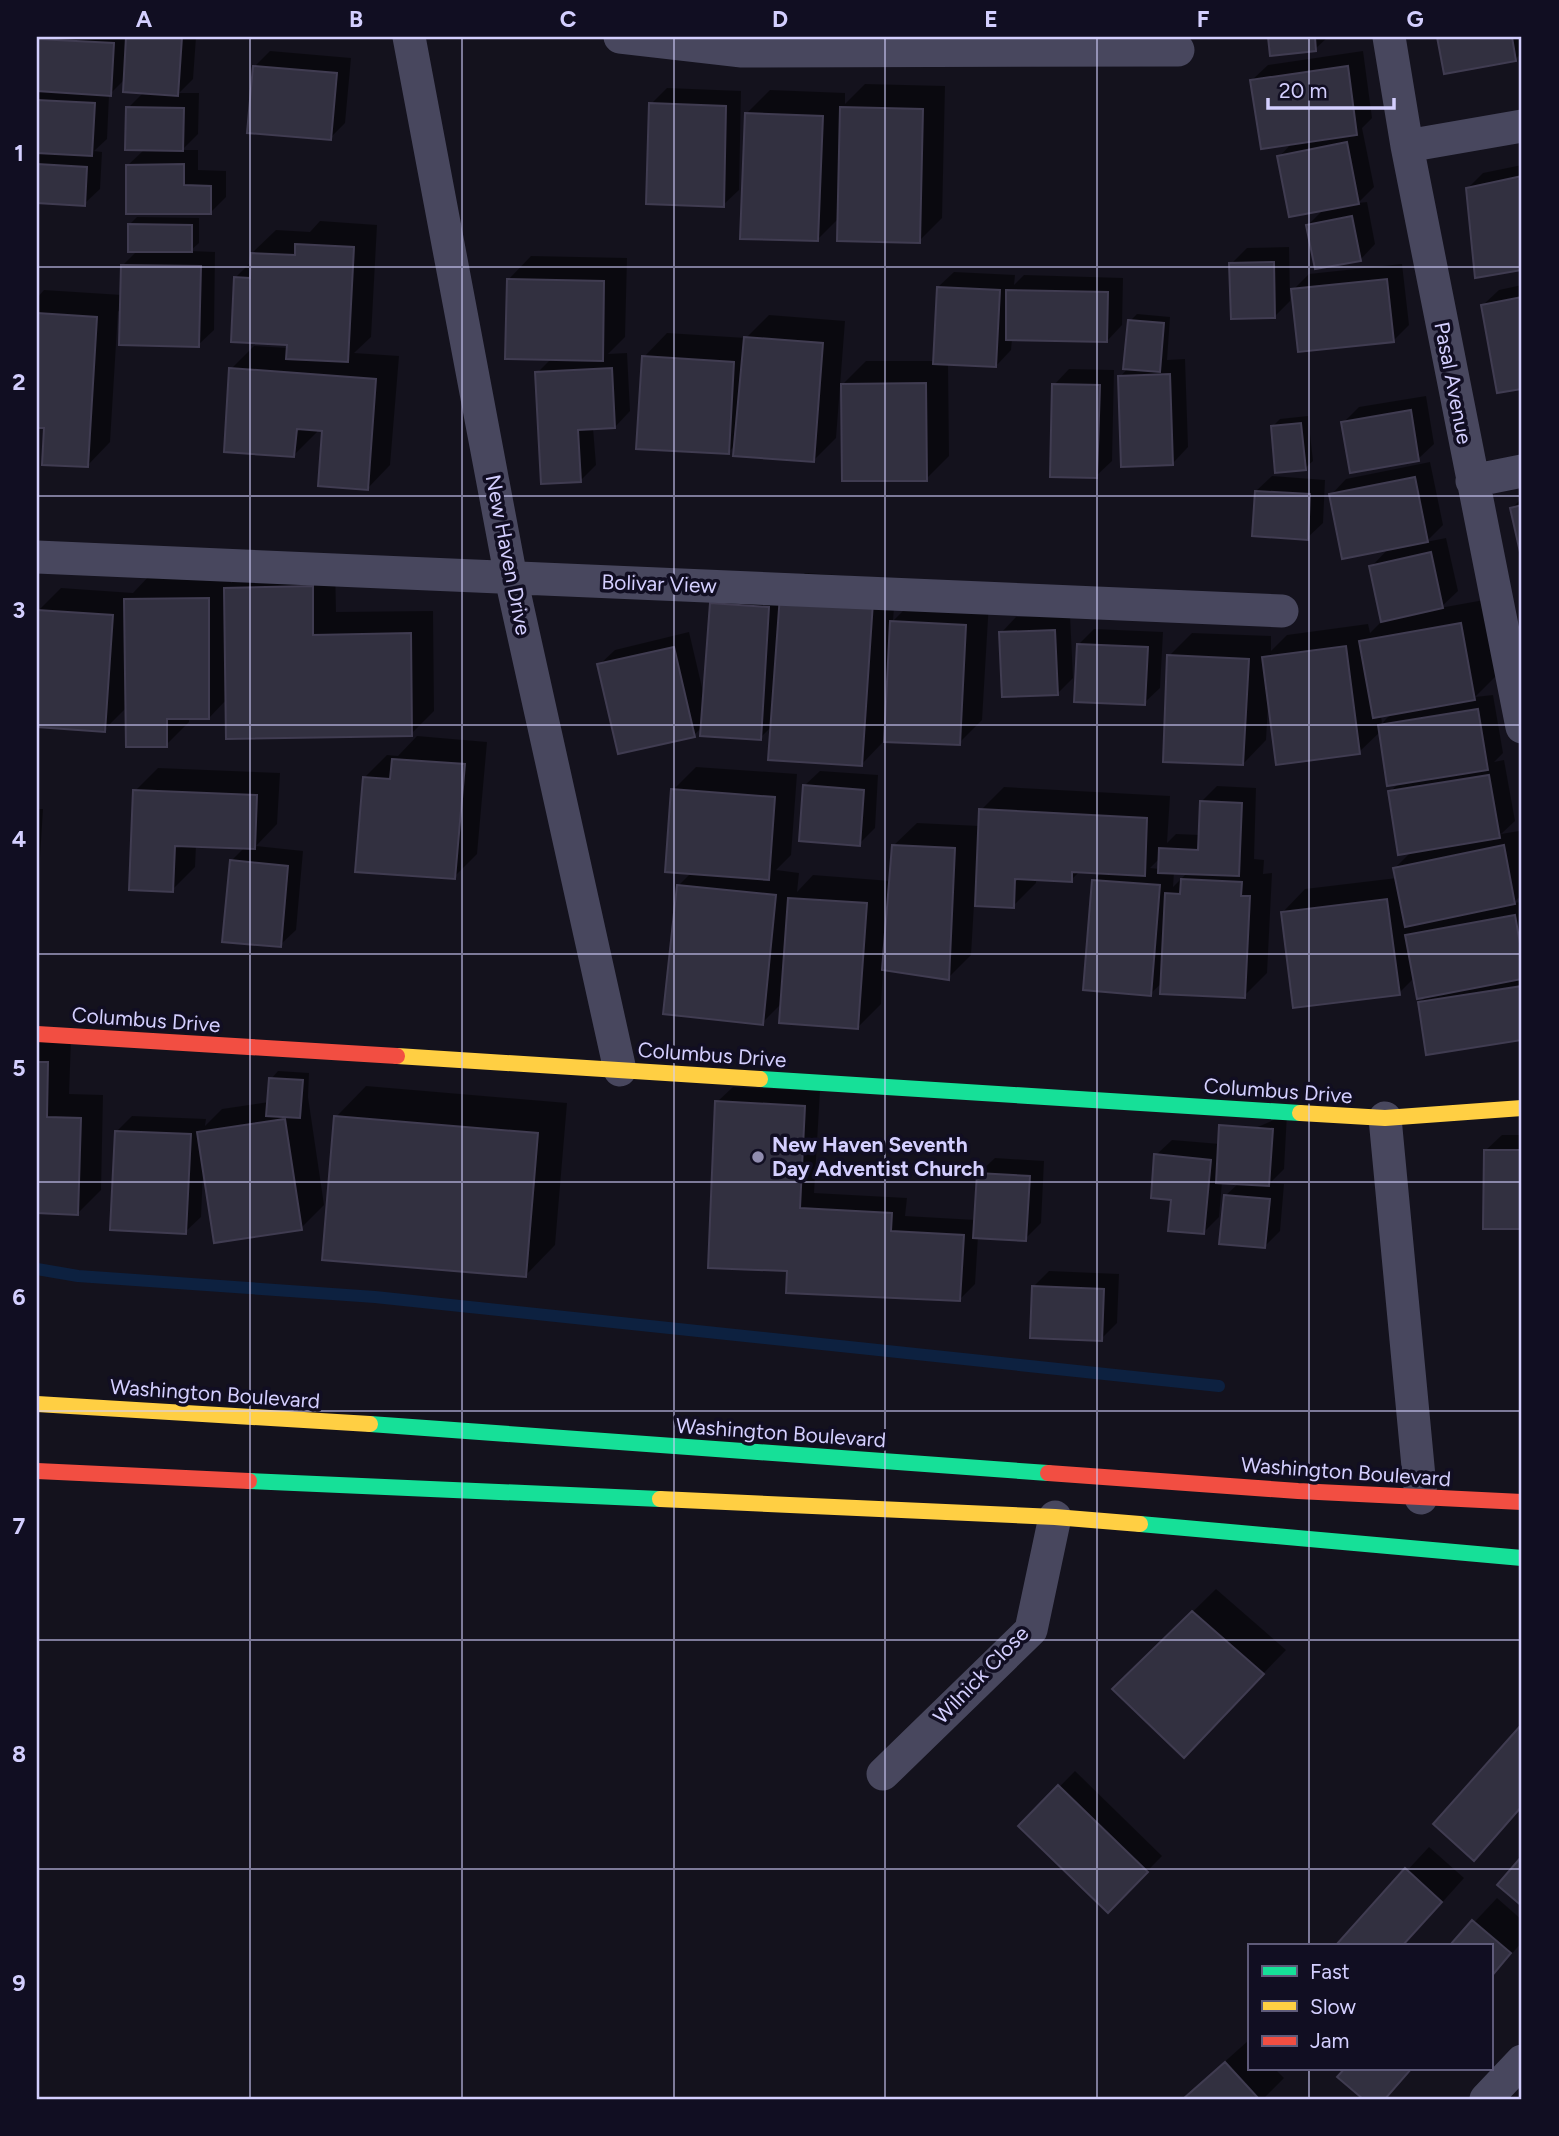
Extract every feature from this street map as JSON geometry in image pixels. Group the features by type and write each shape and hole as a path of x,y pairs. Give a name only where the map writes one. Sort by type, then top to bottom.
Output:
{"main road":[{"name":"Columbus Drive","path":"37,1034 1385,1118 1522,1108"},
{"name":"Washington Boulevard","path":"37,1404 1421,1498 1522,1502"},
{"path":"37,1471 1055,1517 1522,1558"}],"street":[{"name":"New Haven Drive","path":"409,37 511,578 620,1070"},
{"path":"620,37 742,51 1178,50"},
{"name":"Pasal Avenue","path":"1390,37 1407,146 1522,727"},
{"path":"1407,146 1522,126"},
{"path":"1472,481 1522,471"},
{"name":"Bolivar View","path":"37,557 1282,611"},
{"path":"1385,1118 1421,1498"},
{"name":"Wilnick Close","path":"883,1774 1031,1630 1055,1517"},
{"path":"1486,2099 1522,2061"}],"building":[{"path":"126,37 182,37 178,96 123,92"},
{"path":"1268,37 1315,37 1316,51 1270,56"},
{"path":"1437,37 1512,37 1516,61 1444,74"},
{"path":"37,39 114,43 111,96 37,91"},
{"path":"253,66 337,73 331,140 247,133"},
{"path":"1348,66 1357,135 1261,149 1250,80"},
{"path":"37,100 95,103 92,156 37,153"},
{"path":"649,103 726,106 724,207 646,204"},
{"path":"126,107 184,108 183,151 125,150"},
{"path":"840,107 923,109 920,243 837,241"},
{"path":"745,113 823,116 818,241 740,239"},
{"path":"1347,142 1359,204 1289,217 1277,156"},
{"path":"37,164 87,167 85,206 37,203"},
{"path":"184,164 184,185 211,186 211,214 126,214 126,165"},
{"path":"1522,176 1522,270 1475,278 1466,188"},
{"path":"1352,216 1361,261 1315,269 1306,225"},
{"path":"128,224 192,225 192,252 128,252"},
{"path":"295,244 354,247 348,362 286,359 287,345 231,342 234,277 250,278 251,253 295,255"},
{"path":"1274,262 1275,318 1231,319 1229,263"},
{"path":"121,265 201,266 199,347 119,345"},
{"path":"507,279 604,281 603,361 505,359"},
{"path":"1387,279 1394,342 1298,352 1291,289"},
{"path":"937,287 1000,290 996,367 933,364"},
{"path":"1006,290 1108,292 1107,342 1006,340"},
{"path":"1522,297 1522,389 1497,393 1481,305"},
{"path":"37,313 97,317 88,467 42,465 44,428 37,428"},
{"path":"1128,320 1164,323 1160,372 1123,369"},
{"path":"744,337 823,343 814,462 733,456"},
{"path":"642,356 734,362 729,454 636,449"},
{"path":"229,368 376,379 368,490 318,486 322,431 297,429 294,457 224,452"},
{"path":"612,368 615,428 578,430 581,482 541,484 535,372"},
{"path":"1170,374 1173,465 1121,467 1118,376"},
{"path":"926,383 927,481 842,481 841,384"},
{"path":"1052,384 1100,385 1097,478 1050,477"},
{"path":"1411,410 1419,461 1350,473 1341,422"},
{"path":"1301,423 1306,470 1275,473 1271,426"},
{"path":"1415,477 1428,542 1342,559 1329,494"},
{"path":"1255,491 1310,494 1308,540 1252,536"},
{"path":"1522,505 1522,561 1510,508"},
{"path":"1431,552 1443,608 1381,622 1369,566"},
{"path":"313,586 313,635 411,633 412,736 226,739 224,588"},
{"path":"780,595 873,602 862,766 768,760"},
{"path":"209,598 209,719 167,719 167,747 126,747 124,599"},
{"path":"710,603 769,607 761,740 700,736"},
{"path":"37,610 113,615 105,732 37,727"},
{"path":"890,621 966,625 960,745 884,742"},
{"path":"1461,623 1475,700 1373,718 1359,641"},
{"path":"1055,630 1058,695 1002,697 999,632"},
{"path":"1077,644 1148,647 1145,705 1074,702"},
{"path":"1346,646 1360,754 1276,765 1262,657"},
{"path":"674,647 695,737 618,754 597,664"},
{"path":"1167,655 1249,659 1243,765 1163,762"},
{"path":"1478,709 1488,770 1387,786 1378,725"},
{"path":"392,759 465,764 455,879 355,872 363,777 390,779"},
{"path":"1489,775 1500,838 1398,855 1388,791"},
{"path":"803,785 864,790 860,846 799,841"},
{"path":"671,789 775,797 769,880 665,872"},
{"path":"133,790 257,795 255,849 175,846 173,892 129,890"},
{"path":"1200,801 1242,803 1239,876 1158,873 1159,848 1198,850"},
{"path":"979,809 1147,818 1145,876 1072,872 1072,882 1015,879 1014,908 975,906"},
{"path":"892,845 955,848 949,980 882,970"},
{"path":"1504,845 1515,904 1405,927 1393,868"},
{"path":"230,860 288,866 281,947 222,942"},
{"path":"1181,879 1242,882 1241,896 1250,896 1245,998 1160,994 1165,893 1180,894"},
{"path":"1092,880 1160,885 1151,996 1083,990"},
{"path":"677,885 776,895 763,1025 663,1014"},
{"path":"788,898 867,903 858,1029 779,1023"},
{"path":"1387,899 1400,995 1293,1008 1281,912"},
{"path":"1515,915 1522,955 1522,979 1417,999 1405,935"},
{"path":"1522,986 1522,1040 1426,1055 1418,1002"},
{"path":"37,1062 48,1062 47,1117 81,1118 78,1215 37,1213"},
{"path":"269,1078 303,1080 300,1118 266,1116"},
{"name":"New Haven Seventh Day Adventist Church","path":"715,1101 805,1106 800,1208 892,1213 891,1231 964,1235 960,1301 786,1293 787,1271 708,1268"},
{"path":"334,1116 538,1133 526,1277 322,1260"},
{"path":"285,1119 302,1230 214,1243 197,1132"},
{"path":"1219,1125 1273,1129 1269,1186 1216,1183"},
{"path":"115,1131 191,1134 186,1234 110,1230"},
{"path":"1484,1150 1522,1150 1522,1229 1483,1229"},
{"path":"1154,1154 1211,1160 1204,1234 1168,1231 1171,1200 1151,1198"},
{"path":"977,1173 1030,1176 1026,1241 973,1238"},
{"path":"1224,1195 1270,1199 1265,1248 1219,1244"},
{"path":"1032,1286 1104,1289 1102,1341 1030,1338"},
{"path":"1192,1611 1264,1674 1184,1758 1112,1689"},
{"path":"1522,1724 1522,1806 1474,1861 1433,1824"},
{"path":"1058,1785 1148,1872 1108,1913 1018,1826"},
{"path":"1522,1856 1522,1906 1497,1885"},
{"path":"1405,1868 1442,1902 1404,1944 1337,1944"},
{"path":"1472,1920 1511,1953 1492,1976 1492,1944 1451,1944"},
{"path":"1225,2062 1259,2099 1183,2099"},
{"path":"1343,2070 1410,2070 1385,2099 1363,2099 1337,2077"}],"waterway":[{"path":"37,1269 78,1276 375,1297 1219,1386"}],"traffic: fast":[{"path":"760,1079 1300,1113"},
{"path":"370,1424 1048,1473"},
{"path":"249,1481 660,1499"},
{"path":"1140,1524 1522,1558"}],"traffic: slow":[{"path":"397,1056 760,1079"},
{"path":"1300,1113 1385,1118 1522,1108"},
{"path":"37,1404 370,1424"},
{"path":"660,1499 1055,1517 1140,1524"}],"traffic: jam":[{"path":"37,1034 397,1056"},
{"path":"37,1471 249,1481"},
{"path":"1048,1473 1298,1491 1522,1502"}],"place":[{"name":"New Haven Seventh Day Adventist Church","path":"758,1157"}]}
